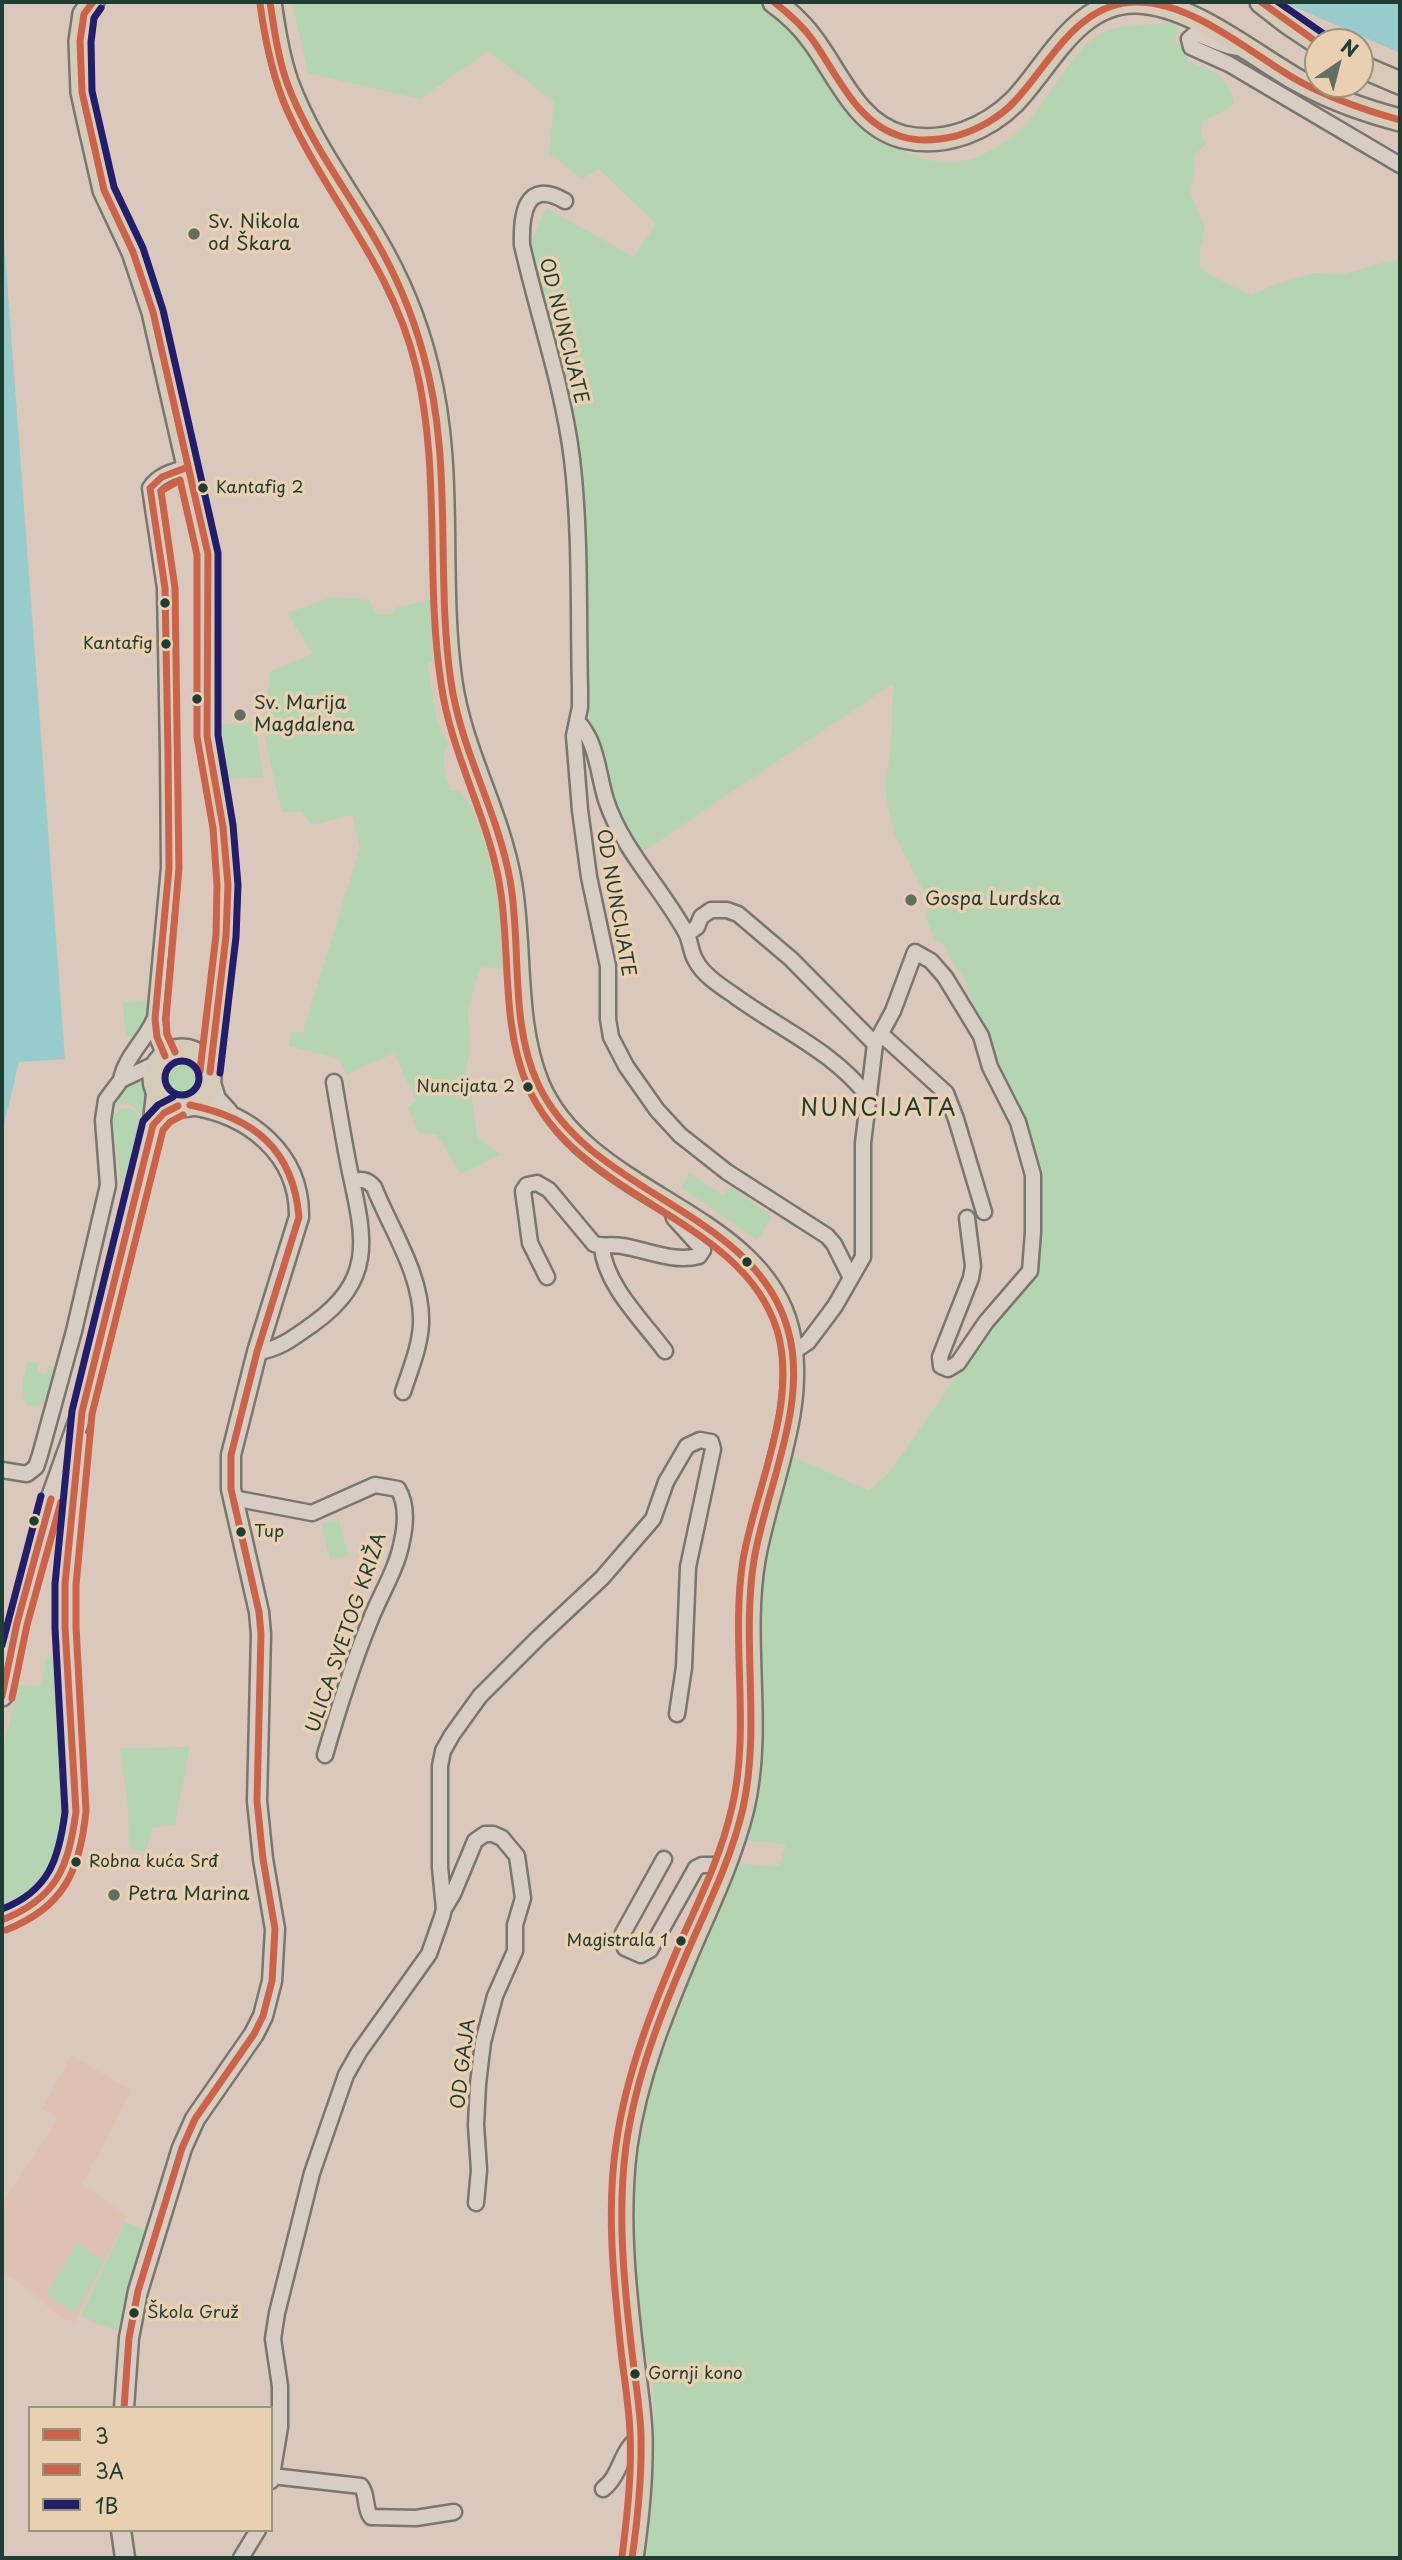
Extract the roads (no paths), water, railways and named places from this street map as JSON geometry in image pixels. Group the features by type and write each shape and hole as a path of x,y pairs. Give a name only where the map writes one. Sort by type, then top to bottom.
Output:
{"main road":[{"path":"93,2 84,15 80,41 82,92 86,115 104,190 133,252 153,312 208,554 207,736 223,827 228,885 227,927 210,1076 204,1096 164,1113 153,1125"},
{"path":"270,2 280,61 296,103 321,153 392,271 420,338 429,371 441,446 445,499 445,609 451,680 465,743 508,871 515,911 523,1019 540,1089 568,1131 607,1166 735,1251 765,1282 784,1317 792,1353 790,1401 784,1438 752,1567 748,1627 750,1754 745,1800 726,1864 646,2056 626,2147 621,2207 622,2256 641,2437 640,2488 632,2558"},
{"path":"774,2 812,38 850,97 863,112 889,132 919,139 951,138 1000,115 1026,88 1054,52 1089,17 1099,11 1134,2 1179,12 1210,26 1300,81 1341,101 1400,120"},
{"path":"1261,2 1304,33"},
{"path":"1374,72 1400,83"},
{"path":"187,1051 200,1042 217,1014"},
{"path":"2,1696 37,1549 52,1496 82,1412 153,1125 156,1088 154,1078 162,1059 179,1050 202,1058 210,1076"},
{"path":"156,1088 169,1103 184,1105"},
{"path":"2,1920 32,1907 51,1887 62,1868 74,1830 76,1812 65,1584 82,1412"},
{"path":"37,1549 60,1551 68,1556"}],"street":[{"path":"1244,48 1225,47 1195,34 1189,39 1191,47 1229,64 1400,165"},
{"name":"OD NUNCIJATE","path":"565,201 547,194 538,195 525,207 521,220 522,245 565,418 572,457 577,511 580,689 574,736 584,845 608,966 608,1019 611,1037 626,1066 657,1110 680,1135 727,1172 827,1236 834,1244 846,1273 851,1278"},
{"path":"2,1470 27,1474 38,1461 74,1331 108,1185 104,1109 111,1093 127,1077 162,1059 156,1037 155,1019 165,926 169,833 165,588 150,488 154,482 172,471 188,467"},
{"name":"OD NUNCIJATE","path":"577,721 590,739 607,802 629,849 687,934 696,962 718,983 771,1021 822,1052 857,1082 869,1098"},
{"path":"687,934 697,927 701,917 711,910 727,910 738,914 878,1039 946,1093 984,1213"},
{"path":"792,1353 808,1342 835,1306 863,1256 863,1143 878,1039 893,1011 915,952 931,961 945,977 981,1036 990,1067 1018,1122 1033,1175 1030,1271 986,1322 958,1363 948,1369 941,1366 940,1357 971,1278 973,1266 967,1218"},
{"path":"127,1077 127,1063 155,1019"},
{"path":"127,1077 142,1076 156,1088"},
{"path":"124,2406 129,2338 138,2291 182,2148 195,2119 254,2034 269,1998 274,1963 275,1929 263,1859 257,1801 261,1634 259,1612 229,1476 231,1455 257,1352 299,1217 299,1202 292,1176 275,1147 231,1115 216,1099 210,1076"},
{"path":"257,1352 276,1348 336,1306 348,1289 362,1253 362,1239 334,1082"},
{"path":"184,1105 231,1115"},
{"path":"352,1181 361,1179 374,1187 418,1292 421,1325 419,1342 403,1392"},
{"path":"547,1277 530,1244 523,1191 527,1185 537,1183 549,1190 594,1244 602,1247 625,1246 678,1258 699,1256 703,1250 674,1218 671,1206"},
{"path":"602,1247 604,1263 611,1279 665,1351"},
{"path":"273,2472 280,2427 280,2386 273,2339 312,2173 346,2075 359,2052 429,1954 444,1909 439,1867 440,1766 443,1751 480,1696 602,1578 653,1519 666,1482 687,1446 700,1440 711,1442 713,1448 688,1567 684,1667 677,1714"},
{"name":"ULICA SVETOG KRIŽA","path":"233,1498 312,1513 375,1485 398,1489 404,1500 400,1552 370,1620 325,1755"},
{"name":"OD GAJA","path":"444,1909 475,1841 485,1834 493,1834 511,1847 519,1865 523,1898 515,1925 515,1951 495,1996 483,2042 476,2125 479,2170 476,2203"},
{"path":"664,1859 623,1933 625,1948 640,1955 650,1950 696,1868 702,1865 726,1864"},
{"path":"603,2489 613,2479 628,2446 641,2437"},
{"path":"273,2479 361,2486 367,2512 371,2516 415,2518 454,2512"},
{"path":"121,2532 125,2558"},
{"path":"241,2558 257,2532"}],"water":[{"path":"1286,2 1400,2 1400,53 1374,42 1374,28 1343,28"},
{"path":"2,212 65,1059 19,1062 2,1133"}],"place":[{"name":"Sv. Nikola od Škara","path":"194,234"},
{"name":"Kantafig 2","path":"203,488"},
{"name":"Kantafig","path":"166,644"},
{"name":"Sv. Marija Magdalena","path":"240,715"},
{"name":"Gospa Lurdska","path":"911,900"},
{"name":"Nuncijata 2","path":"528,1087"},
{"name":"Tup","path":"241,1532"},
{"name":"Robna kuća Srđ","path":"76,1862"},
{"name":"Petra Marina","path":"114,1895"},
{"name":"Magistrala 1","path":"681,1941"},
{"name":"Škola Gruž","path":"134,2313"},
{"name":"Gornji kono","path":"635,2374"}],"district":[{"name":"NUNCIJATA","path":"879,1110"}]}
